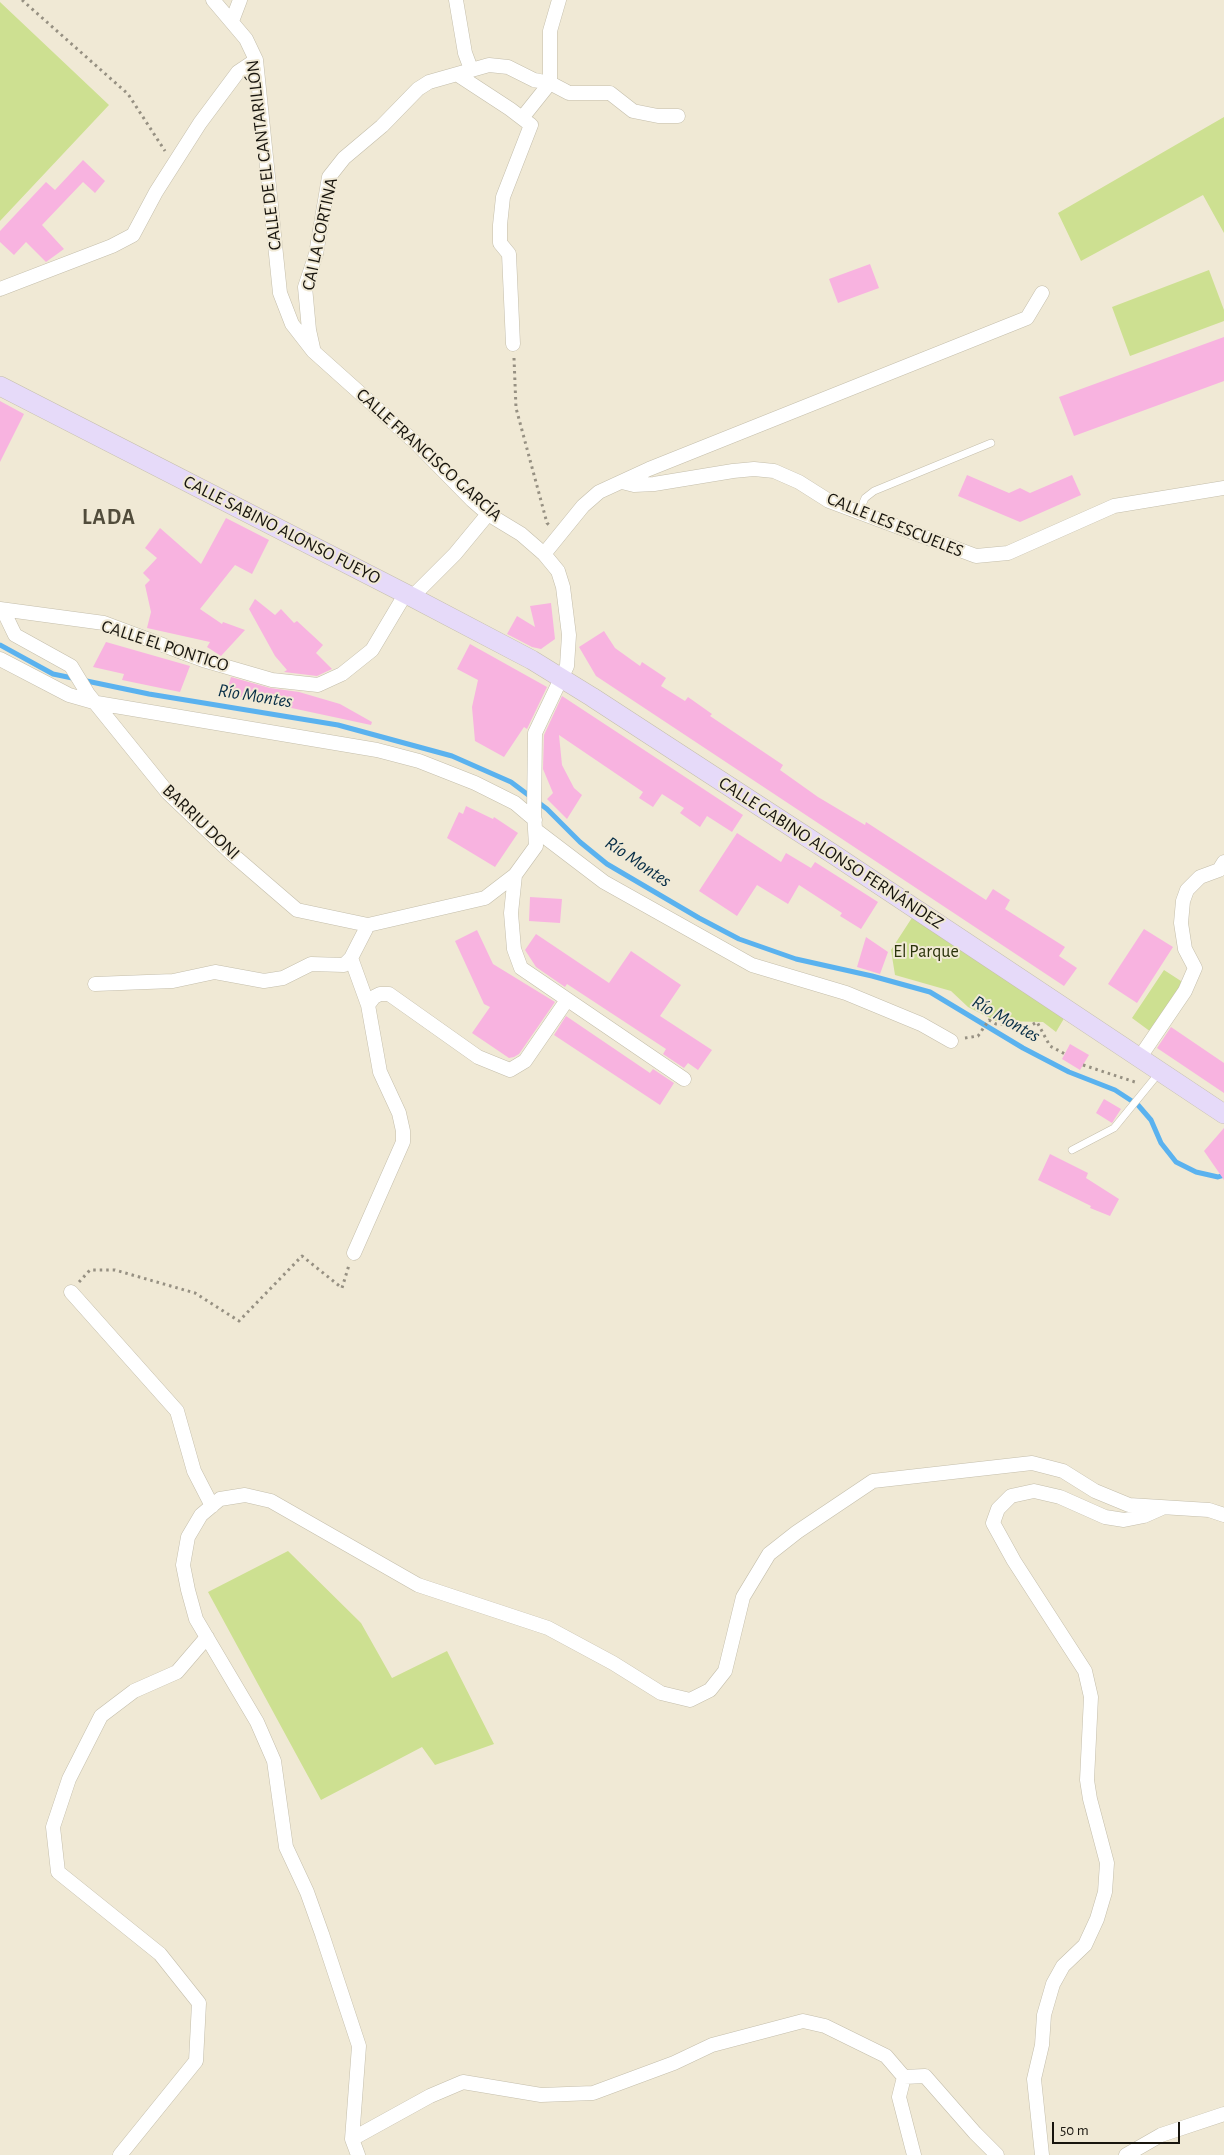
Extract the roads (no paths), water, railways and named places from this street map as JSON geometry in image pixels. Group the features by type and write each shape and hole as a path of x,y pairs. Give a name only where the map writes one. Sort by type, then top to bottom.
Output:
{"street":[{"name":"CALLE DE EL CANTARILLÓN","path":"213,0 246,40 256,60 280,293"},
{"path":"232,21 240,0"},
{"path":"456,0 465,53 464,72 531,125 503,197 500,225 500,243 509,254 513,344"},
{"path":"522,118 550,83 550,31 559,0"},
{"path":"0,289 112,246 133,235 156,192 230,82 238,72 256,60"},
{"name":"CAI LA CORTINA","path":"313,351 308,330 305,287 316,254 325,192 334,169 382,126 418,90 429,82 489,65 508,67 534,80 550,83 569,93 610,93 633,110 658,116 678,116"},
{"name":"CALLE FRANCISCO GARCÍA","path":"280,293 292,324 313,351 418,445 488,514 520,534 544,554 558,571 563,587 569,635 567,666 561,678"},
{"path":"544,554 593,497 622,482 1027,318 1042,293"},
{"name":"CALLE SABINO ALONSO FUEYO","path":"0,386 409,595 561,678"},
{"name":"CALLE LES ESCUELES","path":"622,482 634,485 654,484 733,471 774,470 799,482 829,501 976,556 1008,553 1114,506 1224,488"},
{"name":"CALLE EL PONTICO","path":"1,610 104,623 203,660 272,680 318,685 342,674 372,650 409,595 460,549 488,514"},
{"name":"BARRIU DONI","path":"1,610 15,634 71,666 92,699 168,793 232,854 297,910 368,924 486,898 515,875 536,846 535,733 561,678"},
{"path":"0,659 69,695 377,750 419,761 475,783 515,803 604,882 752,965 846,993 921,1024 950,1041"},
{"name":"CALLE GABINO ALONSO FERNÁNDEZ","path":"561,678 825,849 1224,1114"},
{"path":"1140,1057 1185,991 1195,968 1185,948 1180,923 1183,901 1187,890 1200,877 1219,870 1224,862"},
{"path":"515,875 512,913 514,949 522,968 684,1079"},
{"path":"96,984 173,980 215,972 264,981 283,978 312,964 344,965 351,958 368,924"},
{"path":"351,958 368,1005 380,1072 399,1113 403,1142 354,1253"},
{"path":"368,1005 374,997 380,994 389,994 478,1057 510,1070 525,1060 567,1000"},
{"path":"71,1292 177,1411 194,1471 212,1506"},
{"path":"358,2155 352,2139 359,2046 313,1909 286,1847 274,1761 257,1722 196,1618 188,1590 183,1565 188,1537 201,1515 220,1499 245,1495 271,1501 418,1585 548,1628 614,1662 661,1693 690,1700 710,1690 725,1671 743,1597 769,1554 796,1532 873,1481 1032,1463 1063,1471 1095,1490 1129,1505 1209,1510 1224,1515"},
{"path":"1042,2155 1034,2079 1042,2044 1044,2015 1053,1984 1063,1966 1085,1945 1097,1919 1105,1892 1107,1863 1090,1799 1087,1780 1091,1697 1086,1671 1009,1554 993,1523 998,1509 1011,1496 1034,1491 1060,1497 1105,1517 1124,1520 1144,1516 1165,1507"},
{"path":"120,2155 196,2061 199,2003 160,1954 58,1872 53,1827 68,1778 101,1716 134,1691 177,1672 208,1637"},
{"path":"352,2139 430,2096 463,2082 541,2095 593,2093 674,2063 712,2045 803,2021 825,2026 886,2056 904,2076 926,2076 975,2134 997,2155"},
{"path":"904,2076 899,2097 914,2155"},
{"path":"1126,2155 1161,2135 1224,2114"}],"lane":[{"path":"859,512 865,498 874,491 991,443"},
{"path":"1072,1150 1114,1128 1161,1071"}],"waterway":[{"name":"Río Montes","path":"0,645 53,674 149,694 338,725 452,756 511,782 547,809 580,842 607,864 699,918 739,939 796,959 872,976 930,992 1023,1048 1069,1072 1115,1090 1138,1105 1151,1120 1161,1143 1176,1162 1196,1172 1218,1177 1224,1175"}],"district":[{"name":"LADA","path":"109,517"}],"park label":[{"name":"El Parque","path":"926,952"}]}
